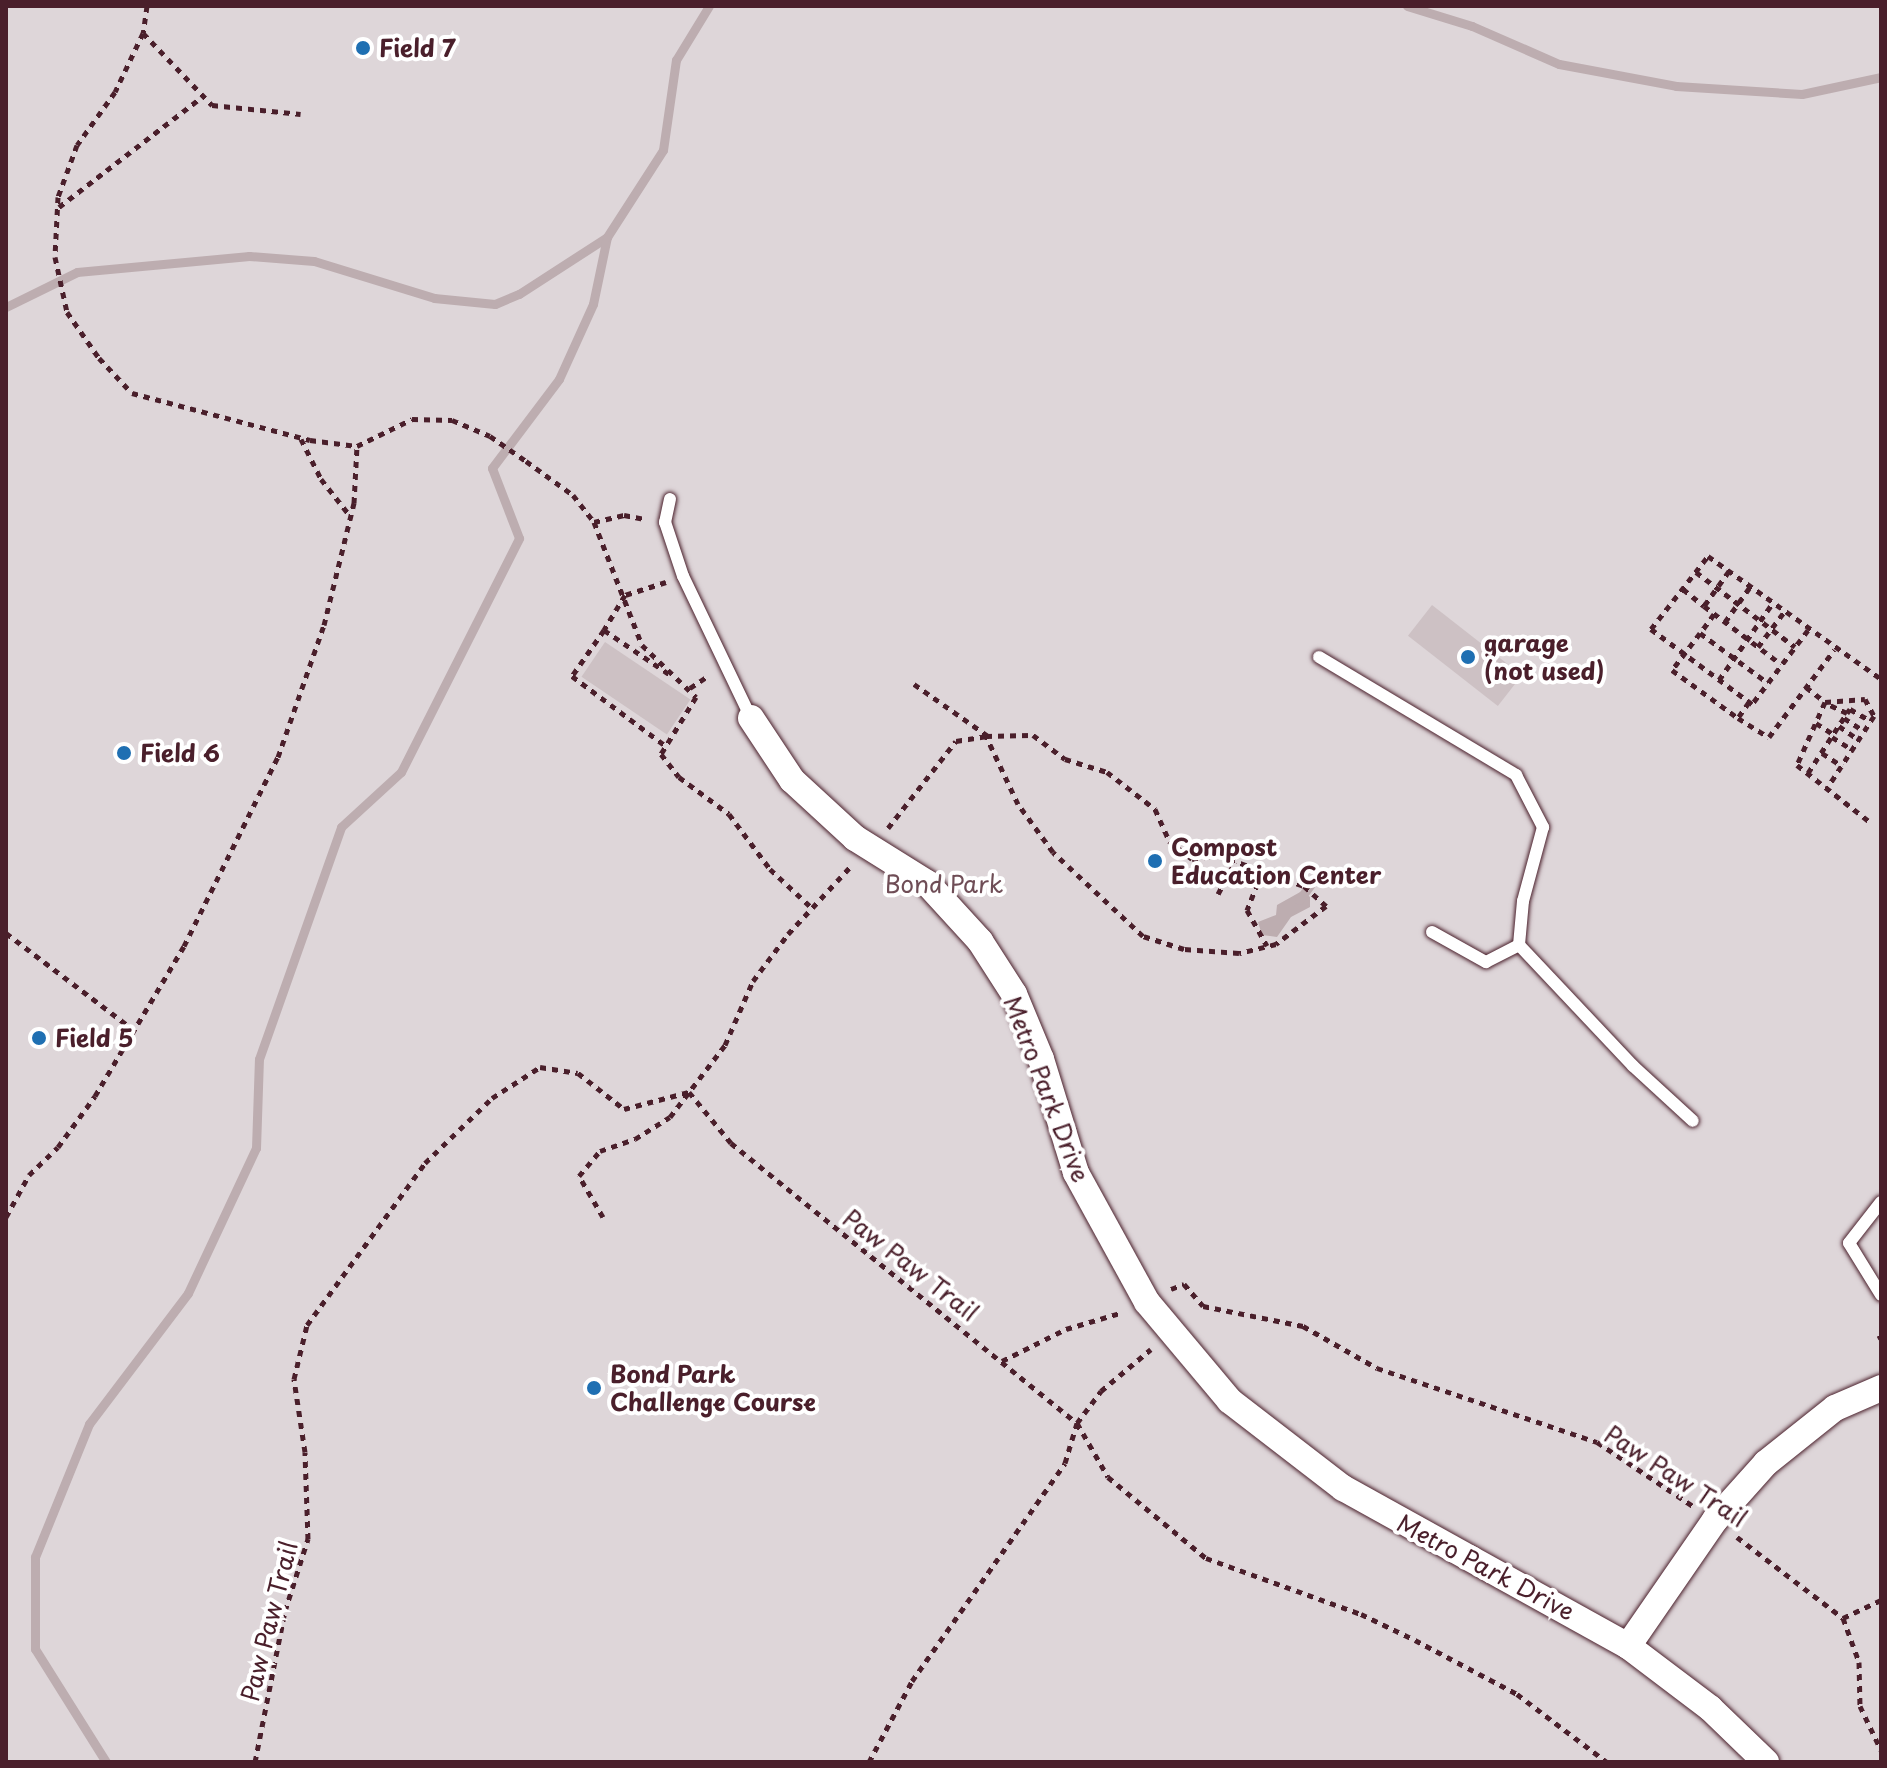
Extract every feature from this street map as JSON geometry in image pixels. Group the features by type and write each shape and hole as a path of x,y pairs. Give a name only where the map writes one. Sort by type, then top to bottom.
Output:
{"street":[{"name":"Metro Park Drive","path":"751,718 792,780 855,838 871,845 927,883 980,941 1014,994 1041,1059 1076,1173 1147,1302 1230,1401 1280,1445 1415,1530 1628,1646 1710,1708 1766,1762"},
{"path":"1628,1646 1715,1520 1766,1463 1835,1408 1881,1388"}],"lane":[{"path":"670,499 665,522 683,576 751,718"},
{"path":"1319,657 1516,775 1543,827 1523,901 1519,945 1633,1066 1693,1121"},
{"path":"1432,932 1486,962 1519,945"},
{"path":"1881,1202 1849,1243 1881,1295"}],"path":[{"path":"147,6 143,33 115,92 77,145 58,208 55,257 67,312 99,358 132,393 301,438 357,446 412,419 452,420 490,436 573,495 594,522 642,645 691,688 696,697 661,754 679,777 729,814 770,869 811,907"},
{"path":"143,33 212,105 301,114"},
{"path":"58,208 203,96"},
{"path":"301,438 321,479 351,517"},
{"path":"6,1217 29,1175 58,1147 95,1096 131,1028 184,946 278,757 324,625 351,517 357,446"},
{"path":"594,522 624,515 665,522"},
{"path":"1749,702 1651,629 1708,556 1834,650 1881,679"},
{"path":"1704,606 1729,571"},
{"path":"1696,572 1795,647"},
{"path":"666,746 572,676 625,595 683,576"},
{"path":"1725,622 1750,587"},
{"path":"1682,589 1781,664"},
{"path":"1719,680 1772,604"},
{"path":"1758,647 1784,612"},
{"path":"1714,614 1672,670 1769,737 1834,650"},
{"path":"604,630 691,688"},
{"path":"1738,718 1808,630"},
{"path":"1700,633 1768,683"},
{"path":"603,1217 579,1176 600,1151 635,1139 670,1117 725,1045 753,981 811,907 871,845 956,741 987,736 1033,735 1065,759 1107,772 1155,809 1169,841 1192,859 1218,855 1304,886 1322,897 1326,906 1267,946 1239,953 1208,952 1143,936 1053,852 1018,804 987,736 914,684"},
{"path":"1806,687 1864,731"},
{"path":"1825,702 1865,699 1873,708 1871,721 1827,788"},
{"path":"1825,702 1797,765 1870,822"},
{"path":"1808,773 1850,709 1871,721"},
{"path":"1816,723 1853,750"},
{"path":"1839,726 1859,740"},
{"path":"1822,753 1842,766"},
{"path":"1218,894 1235,862"},
{"path":"1263,871 1247,910 1267,946"},
{"path":"6,933 131,1028"},
{"name":"Paw Paw Trail","path":"255,1762 285,1611 308,1539 305,1452 294,1379 307,1325 425,1163 492,1098 540,1067 578,1073 624,1109 689,1092 731,1143 1077,1423"},
{"name":"Paw Paw Trail","path":"1002,1361 1066,1329 1121,1313 1184,1284 1203,1306 1303,1326 1377,1368 1597,1442 1715,1520 1843,1618"},
{"path":"1121,1313 1129,1323"},
{"path":"869,1762 912,1681 1065,1463 1077,1423 1101,1391 1152,1351 1144,1341"},
{"path":"1077,1423 1108,1477 1206,1558 1361,1614 1415,1640 1517,1694 1607,1762"},
{"path":"1881,1600 1843,1618 1859,1662 1860,1706 1881,1750"}],"green space":[{"name":"Bond Park","path":"6,6 1881,6 1881,1762 6,1762"}],"shaded area":[{"path":"1302,891 1310,897 1310,907 1291,917 1277,937 1262,935 1258,922 1276,915 1277,905"}],"building":[{"name":"garage (not used)","path":"1432,605 1522,675 1498,706 1408,636"},
{"path":"605,642 690,700 667,734 582,677"}],"waterway":[{"path":"106,1762 35,1649 35,1557 89,1424 188,1293 256,1148 259,1059 341,827 401,772 519,538 492,468 559,379 593,304 607,237 663,150 676,60 709,6"},
{"path":"1407,6 1472,26 1559,64 1676,86 1802,94 1881,77"},
{"path":"6,307 77,272 249,256 314,261 434,298 495,304 519,294 607,237"},
{"path":"1299,900 1311,884"}],"place":[{"name":"Field 7","path":"363,48"},
{"name":"garage (not used)","path":"1468,657"},
{"name":"Field 6","path":"124,753"},
{"name":"Compost Education Center","path":"1155,861"},
{"name":"Field 5","path":"39,1038"},
{"name":"Bond Park Challenge Course","path":"594,1388"}]}
